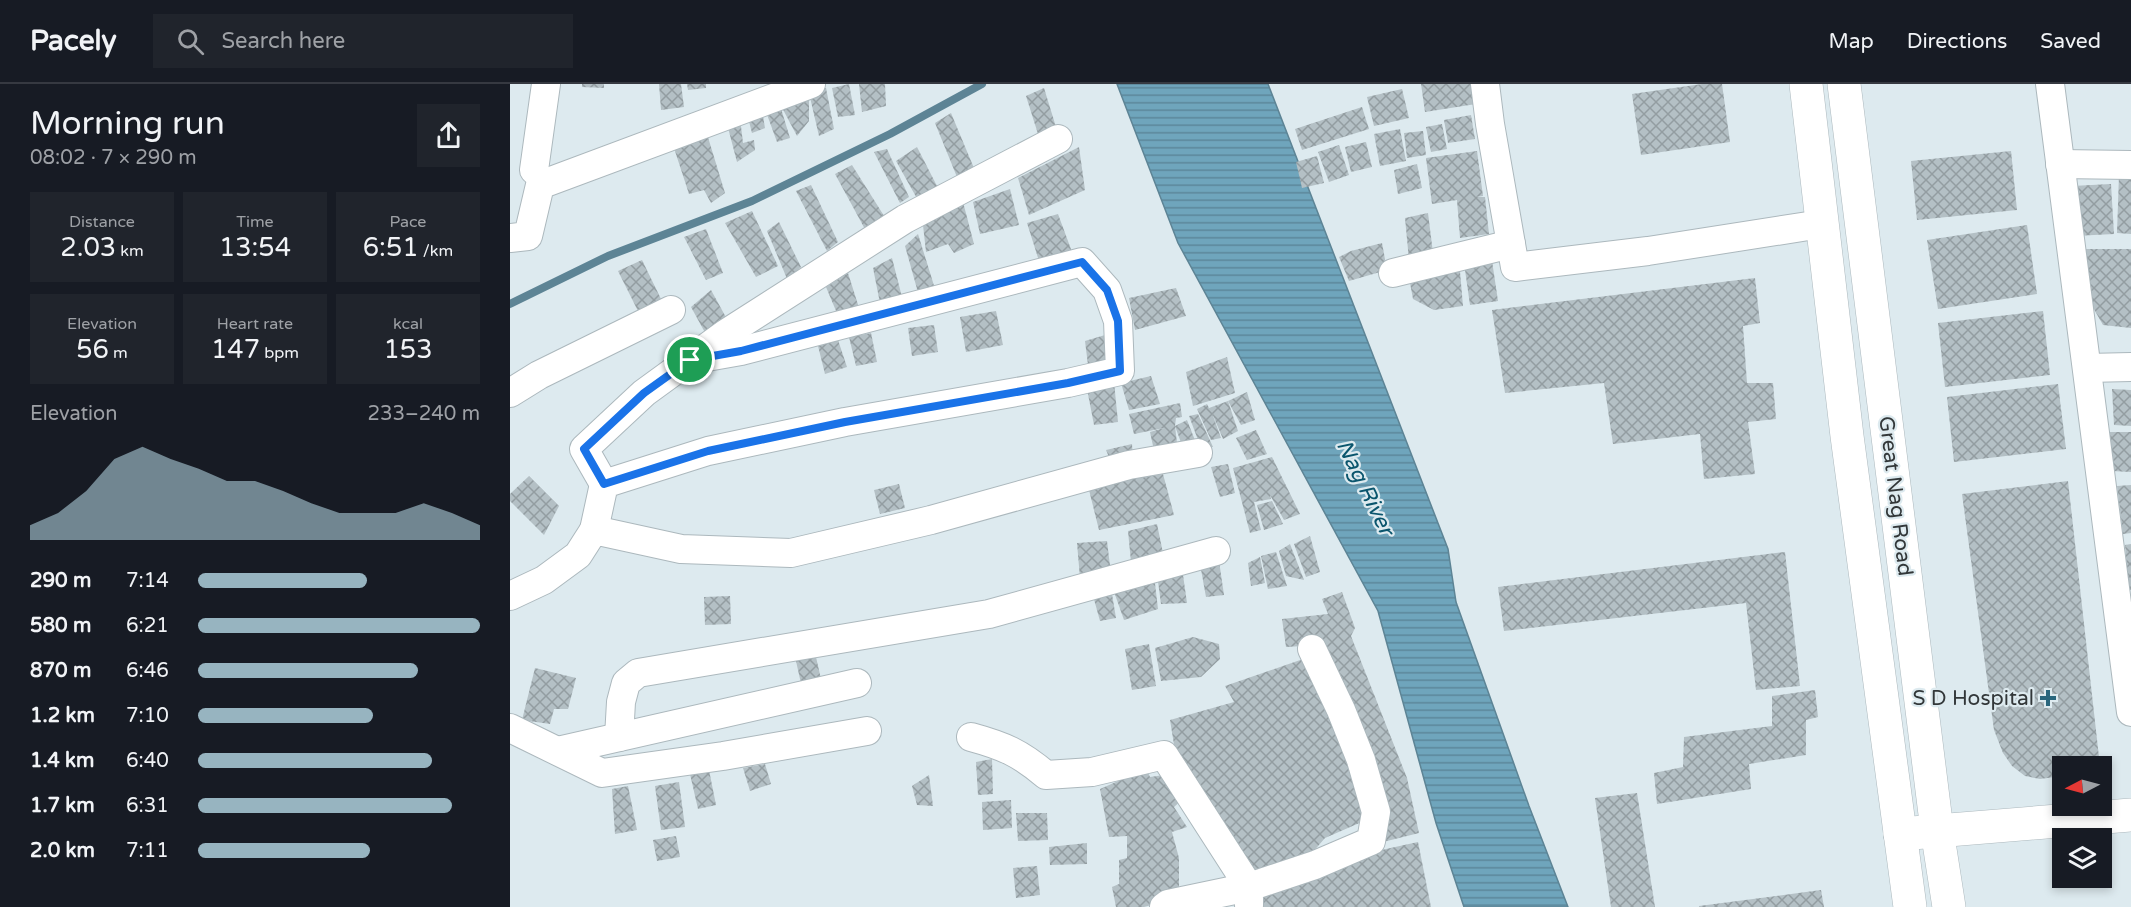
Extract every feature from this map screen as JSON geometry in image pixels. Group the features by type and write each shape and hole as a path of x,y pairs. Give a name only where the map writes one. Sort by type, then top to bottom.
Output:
{"main road":[{"name":"Great Nag Road","path":"1806,84 1847,436 1910,907"},
{"name":"Great Nag Road","path":"1844,84 1937,830 1949,907"},
{"path":"1900,834 2131,815"}],"street":[{"path":"534,170 546,84"},
{"path":"510,238 528,236 540,185 811,84"},
{"path":"1485,84 1515,267 1648,251 1821,224"},
{"path":"2050,84 2131,712"},
{"path":"510,596 544,580 578,555 594,530 604,484 584,449 644,393 725,334 905,219 1058,139"},
{"path":"2060,164 2131,165"},
{"path":"1393,273 1511,244"},
{"path":"604,484 708,451 845,422 1068,383 1120,371 1118,321 1107,290 1082,262 741,351 690,360"},
{"path":"510,393 539,375 671,310"},
{"path":"2087,368 2131,368"},
{"path":"594,530 681,549 791,553 931,520 1129,465 1198,453"},
{"path":"619,737 621,702 626,683 638,673 989,614 1216,551"},
{"path":"1164,907 1168,904 1249,897 1371,841 1376,812 1361,760 1341,710 1312,649"},
{"path":"558,751 857,683"},
{"path":"510,728 602,773 723,756 867,731"},
{"path":"971,737 1004,746 1027,759 1046,775 1092,772 1164,755 1249,897"}],"water":[{"name":"Nag River","path":"1117,84 1268,84 1448,549 1456,602 1568,907 1464,907 1436,823 1378,611 1178,243"}],"building":[{"path":"582,84 604,84 604,88 582,87"},
{"path":"659,84 681,84 684,107 661,110"},
{"path":"687,84 706,84 706,88 688,90"},
{"path":"849,84 855,115 838,117 832,88"},
{"path":"859,84 885,84 886,106 862,112"},
{"path":"1421,84 1473,84 1476,104 1425,112"},
{"path":"1702,84 1722,84 1730,142 1641,155 1632,94"},
{"path":"826,88 834,129 819,136 809,93"},
{"path":"1044,88 1056,127 1038,134 1026,96"},
{"path":"1402,89 1409,118 1374,126 1367,97"},
{"path":"809,93 809,121 797,136 779,102"},
{"path":"779,102 790,138 777,142 765,109"},
{"path":"761,105 765,128 752,133 746,110"},
{"path":"1362,107 1369,129 1302,150 1295,129"},
{"path":"951,113 976,173 957,177 935,123"},
{"path":"1471,115 1475,139 1448,143 1444,120"},
{"path":"740,118 743,143 754,140 755,150 737,162 727,124"},
{"path":"1442,124 1447,149 1431,152 1426,127"},
{"path":"1400,129 1406,161 1380,166 1374,134"},
{"path":"1423,131 1426,155 1407,158 1404,133"},
{"path":"707,134 725,193 711,203 704,190 689,194 673,145"},
{"path":"1366,142 1372,167 1351,172 1345,147"},
{"path":"1339,145 1349,175 1329,182 1318,152"},
{"path":"917,147 938,188 919,202 896,161"},
{"path":"1079,147 1085,190 1029,215 1018,178"},
{"path":"887,149 909,197 900,203 874,152"},
{"path":"1477,151 1483,196 1476,197 1485,197 1489,234 1460,238 1457,200 1432,204 1426,158"},
{"path":"2011,151 2017,210 1917,220 1911,161"},
{"path":"1317,156 1324,183 1302,188 1296,162"},
{"path":"1417,164 1422,188 1398,194 1394,170"},
{"path":"852,165 886,219 866,231 835,174"},
{"path":"2119,174 2131,174 2131,234 2117,233"},
{"path":"2111,184 2114,234 2074,236 2072,186"},
{"path":"811,185 838,242 827,251 796,191"},
{"path":"1010,189 1019,225 980,234 973,202"},
{"path":"963,202 974,244 954,253 948,244 926,252 923,225"},
{"path":"752,211 778,266 756,277 725,223"},
{"path":"1428,213 1433,253 1409,260 1405,218"},
{"path":"1058,214 1075,260 1040,264 1027,223"},
{"path":"779,222 801,267 788,281 767,231"},
{"path":"2027,225 2037,294 1938,309 1927,240"},
{"path":"706,229 723,273 706,280 684,237"},
{"path":"918,234 936,292 919,296 905,246"},
{"path":"1382,243 1387,270 1349,281 1339,257 1351,251"},
{"path":"2083,249 2131,249 2131,328 2103,325 2091,304"},
{"path":"1491,254 1498,301 1470,305 1463,256"},
{"path":"892,258 903,301 880,303 873,268"},
{"path":"642,260 661,299 638,311 618,271"},
{"path":"1459,260 1463,306 1434,310 1413,299 1408,272"},
{"path":"848,273 860,311 839,318 826,287"},
{"path":"1755,278 1760,323 1743,326 1747,383 1773,383 1776,419 1748,422 1755,474 1704,479 1700,434 1613,444 1604,383 1505,393 1492,310"},
{"path":"1176,288 1186,316 1135,330 1129,298"},
{"path":"711,290 728,321 708,338 691,307"},
{"path":"996,311 1003,345 966,352 960,317"},
{"path":"2043,311 2050,375 1945,387 1938,323"},
{"path":"934,325 938,352 912,356 908,328"},
{"path":"1115,332 1116,369 1089,373 1085,341"},
{"path":"871,333 877,362 856,366 849,337"},
{"path":"838,340 847,367 825,374 818,346"},
{"path":"1227,357 1235,393 1193,406 1186,372"},
{"path":"1151,376 1160,404 1129,410 1121,383"},
{"path":"1114,382 1118,422 1094,425 1087,389"},
{"path":"2058,384 2066,449 1954,462 1947,397"},
{"path":"2112,389 2131,390 2131,426 2114,425"},
{"path":"1247,392 1255,420 1241,425 1228,401"},
{"path":"1228,401 1238,431 1223,439 1212,413 1221,438 1211,440 1197,409 1207,404 1209,408"},
{"path":"1180,403 1182,417 1176,418 1178,452 1155,455 1150,432 1164,428 1134,434 1129,414"},
{"path":"1198,414 1213,447 1201,448 1189,416"},
{"path":"1187,420 1198,448 1184,451 1175,426"},
{"path":"1256,430 1267,454 1247,460 1236,438"},
{"path":"2110,432 2131,432 2131,472 2111,471"},
{"path":"1132,444 1133,459 1112,464 1106,450"},
{"path":"1272,457 1300,514 1284,520 1270,495 1271,499 1254,502 1261,530 1250,533 1233,468"},
{"path":"1228,464 1235,493 1220,497 1211,467"},
{"path":"1163,474 1174,515 1099,530 1088,486"},
{"path":"529,476 559,506 544,535 510,501 510,494"},
{"path":"2068,481 2099,756 2052,756 2052,777 2040,779 2025,776 2012,766 2003,753 1994,730 1962,494"},
{"path":"899,484 905,508 880,514 874,490"},
{"path":"2131,485 2131,533 2123,534 2117,486"},
{"path":"1272,501 1283,524 1264,530 1257,505"},
{"path":"1157,524 1164,558 1131,562 1128,531"},
{"path":"1310,536 1320,572 1306,577 1294,544"},
{"path":"1107,541 1111,574 1080,578 1077,543"},
{"path":"1290,544 1304,580 1286,576 1279,551"},
{"path":"2131,544 2131,590 2129,590 2125,545"},
{"path":"1276,552 1287,586 1268,589 1261,556"},
{"path":"1785,552 1800,686 1756,690 1746,603 1504,631 1498,587"},
{"path":"1260,557 1265,583 1251,586 1248,563"},
{"path":"1219,561 1224,595 1206,597 1200,564"},
{"path":"1182,568 1187,603 1161,604 1157,574"},
{"path":"1154,575 1158,609 1124,620 1112,586"},
{"path":"1111,588 1116,618 1100,621 1092,592"},
{"path":"1342,592 1355,628 1351,636 1407,778 1419,833 1379,843 1320,645 1286,647 1282,619 1328,614 1322,599"},
{"path":"730,596 731,624 705,625 704,597"},
{"path":"1193,637 1219,644 1220,659 1201,677 1161,681 1155,648"},
{"path":"1149,644 1156,686 1132,690 1125,649"},
{"path":"816,657 821,679 802,688 796,661"},
{"path":"1306,658 1352,761 1364,821 1325,838 1312,853 1253,878 1176,757 1170,720 1234,702 1225,686"},
{"path":"535,668 576,678 568,709 554,709 550,724 522,720"},
{"path":"1815,690 1818,717 1806,720 1806,755 1749,764 1751,789 1657,804 1654,773 1683,767 1684,737 1772,726 1772,696"},
{"path":"992,759 993,794 978,795 976,762"},
{"path":"765,764 771,784 750,791 743,768"},
{"path":"1145,766 1150,777 1164,775 1184,798 1174,807 1187,827 1172,832 1179,858 1179,887 1159,903 1144,907 1116,907 1112,887 1119,884 1119,860 1127,858 1127,836 1109,837 1100,789"},
{"path":"709,770 716,805 698,809 690,774"},
{"path":"929,775 933,806 917,805 912,786"},
{"path":"679,782 685,827 661,830 655,786"},
{"path":"628,786 637,830 615,834 612,789"},
{"path":"1637,793 1655,907 1611,907 1595,798"},
{"path":"1011,800 1012,828 983,830 982,802"},
{"path":"1016,813 1047,813 1048,840 1018,841"},
{"path":"676,836 680,857 657,861 653,840"},
{"path":"1418,842 1431,907 1257,907 1256,895 1363,854"},
{"path":"1087,843 1087,864 1050,865 1049,847"},
{"path":"1037,866 1040,895 1016,898 1013,868"},
{"path":"1821,890 1824,907 1699,907 1699,906"}],"waterway":[{"path":"510,304 608,256 752,201 890,134 982,84"}],"place":[{"name":"S D Hospital","path":"2048,698"}],"route":[{"path":"1082,262 1107,290 1118,321 1120,371 1068,383 845,422 708,451 604,484 584,449 644,393 690,360 741,351 1082,262"}]}
